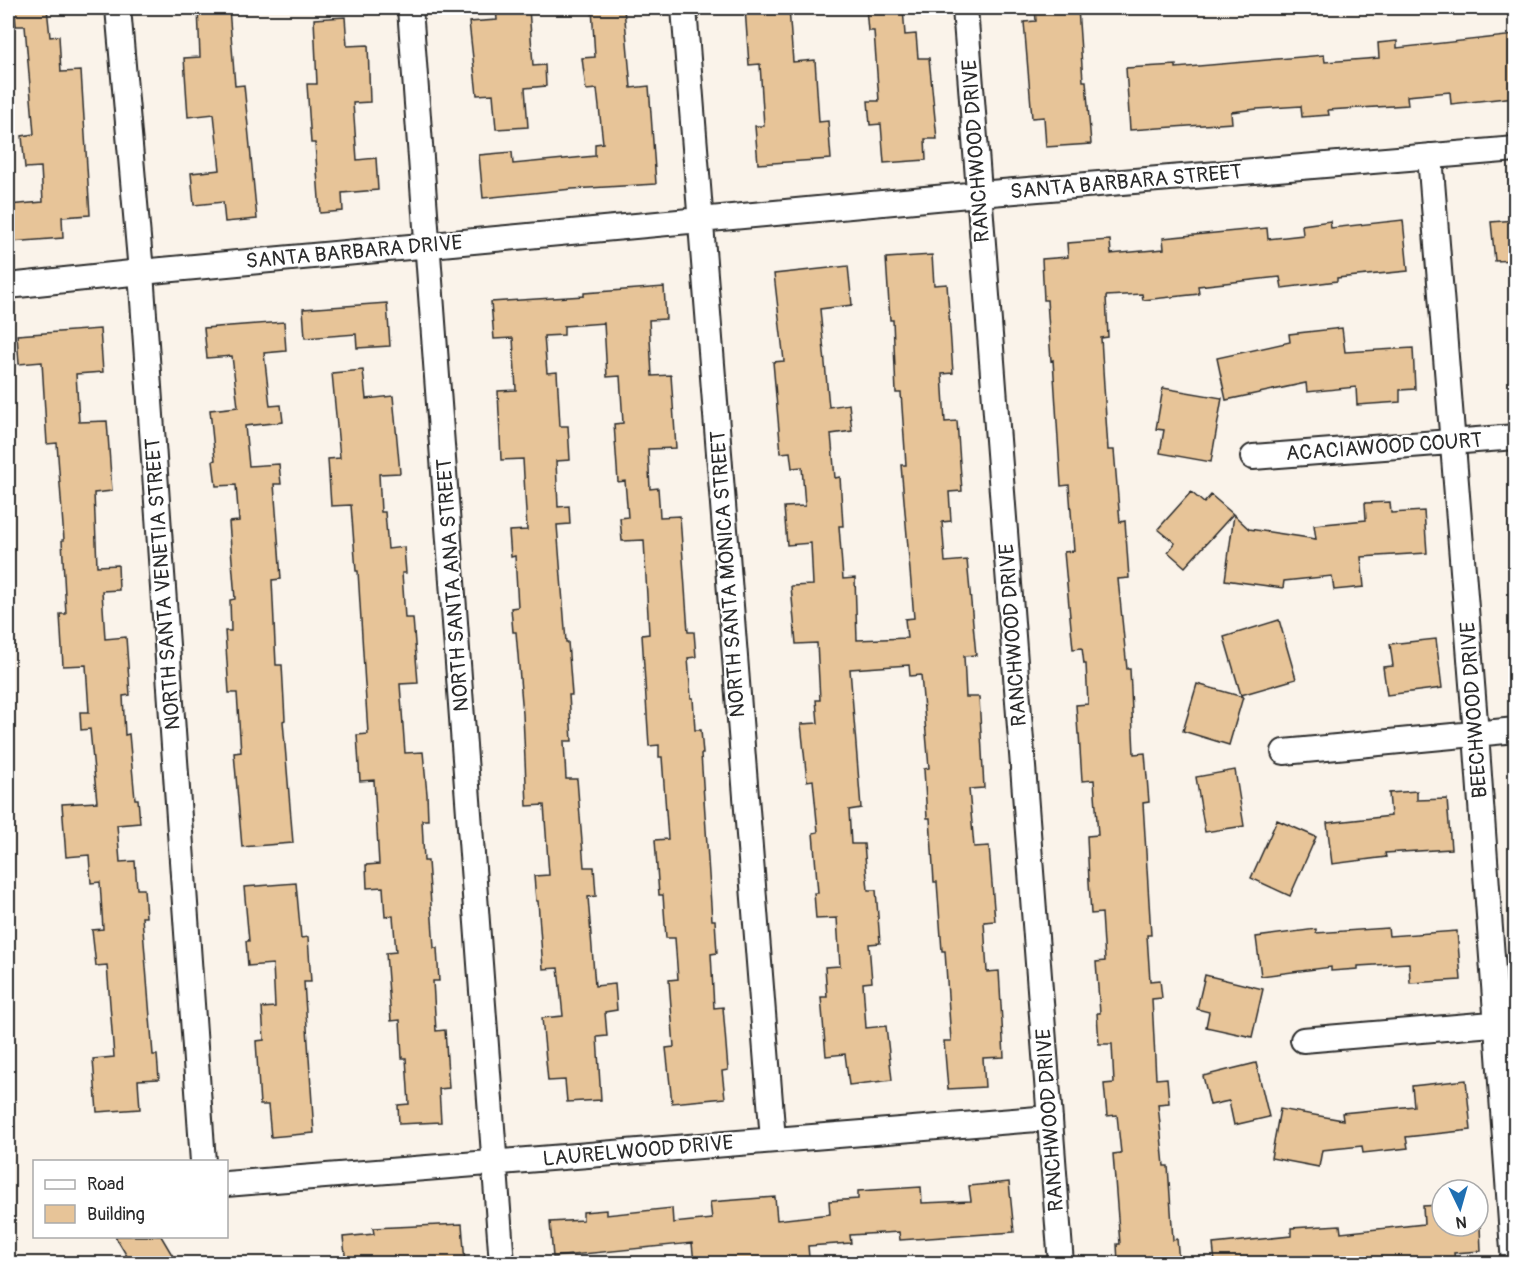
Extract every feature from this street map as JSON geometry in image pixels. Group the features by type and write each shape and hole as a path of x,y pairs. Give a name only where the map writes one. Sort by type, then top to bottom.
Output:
{"street":[{"name":"NORTH SANTA VENETIA STREET","path":"118,8 141,272 203,1160"},
{"name":"NORTH SANTA ANA STREET","path":"410,8 502,1263"},
{"name":"NORTH SANTA MONICA STREET","path":"684,8 773,1140"},
{"name":"RANCHWOOD DRIVE","path":"965,8 1060,1263"},
{"name":"SANTA BARBARA STREET","path":"701,221 979,194 1515,149"},
{"name":"BEECHWOOD DRIVE","path":"1430,156 1476,734 1506,1023 1514,1263"},
{"name":"SANTA BARBARA DRIVE","path":"8,286 701,221"},
{"name":"ACACIAWOOD COURT","path":"1253,457 1515,437"},
{"path":"1284,752 1515,730"},
{"path":"1304,1040 1506,1023"},
{"name":"LAURELWOOD DRIVE","path":"228,1184 1050,1118"}],"building":[{"path":"14,8 47,8 50,37 59,36 61,72 81,71 90,215 62,217 63,238 11,242 8,205 43,202 41,167 25,168 22,136 34,134 25,26 16,26"},
{"path":"198,8 229,8 235,86 244,85 257,219 225,222 223,202 194,205 191,173 220,170 214,114 188,117 184,58 200,57"},
{"path":"496,8 529,8 533,66 545,65 546,86 525,88 528,127 496,129 493,94 477,95 469,22 497,20"},
{"path":"592,8 624,8 631,88 649,86 656,184 483,198 479,155 512,152 513,164 595,156 595,144 603,143 597,89 586,90 582,58 595,57"},
{"path":"745,8 789,8 793,62 815,60 819,122 828,121 831,159 758,164 755,126 764,126 760,64 749,65"},
{"path":"866,8 903,8 905,35 916,34 918,58 929,58 937,139 925,139 926,160 884,163 881,124 870,125 868,101 879,101 874,31 868,31"},
{"path":"1035,8 1078,8 1083,81 1086,81 1091,144 1046,147 1044,117 1032,118 1024,22 1036,21"},
{"path":"345,17 347,46 368,45 370,102 353,103 357,160 376,158 378,190 342,193 343,211 320,213 315,143 311,143 307,84 317,84 314,19"},
{"path":"1515,35 1515,97 1451,104 1450,92 1407,96 1408,105 1328,110 1329,115 1302,117 1301,106 1257,109 1231,112 1232,123 1130,130 1126,68 1176,65 1176,68 1324,55 1325,62 1379,58 1378,43 1397,41 1397,48"},
{"path":"1403,220 1408,271 1337,278 1337,281 1282,288 1280,277 1198,286 1199,294 1143,300 1142,294 1106,296 1108,337 1101,338 1108,450 1114,450 1120,522 1125,521 1129,578 1118,579 1127,669 1130,669 1134,754 1145,753 1149,802 1143,803 1151,935 1147,935 1150,981 1160,980 1162,998 1152,999 1156,1079 1167,1078 1169,1103 1158,1104 1164,1166 1168,1166 1173,1240 1177,1239 1179,1263 1118,1263 1117,1244 1120,1244 1113,1154 1121,1153 1117,1115 1107,1116 1104,1084 1114,1083 1112,1044 1099,1044 1097,1013 1100,1013 1096,962 1105,961 1102,913 1091,914 1089,882 1087,836 1098,835 1094,780 1082,781 1076,705 1088,704 1086,664 1084,664 1082,648 1073,649 1064,552 1074,551 1069,485 1061,486 1053,360 1051,361 1047,300 1044,300 1042,259 1068,257 1067,243 1110,240 1111,254 1164,249 1163,238 1267,228 1268,239 1303,235 1302,225 1330,221 1331,228"},
{"path":"1515,220 1515,260 1495,261 1491,222"},
{"path":"932,255 934,285 947,284 953,373 942,374 945,422 957,421 962,491 949,492 951,521 942,522 945,562 967,560 976,655 964,656 966,697 979,697 984,788 969,789 974,847 989,846 995,921 984,922 987,972 999,971 1004,1057 983,1058 985,1087 948,1089 944,1041 951,1041 945,951 942,951 937,882 934,882 930,818 927,818 924,769 929,768 921,675 910,676 909,665 850,669 861,808 849,810 851,844 864,844 868,890 876,890 880,943 869,944 872,982 863,983 866,1028 886,1026 892,1080 849,1085 845,1054 826,1056 821,997 827,997 825,967 840,966 837,918 816,919 814,893 818,893 813,833 818,832 813,780 807,781 801,724 818,723 816,700 820,700 817,643 796,644 791,586 813,585 811,543 787,545 784,507 805,506 802,467 792,468 790,452 781,453 773,362 784,361 774,274 848,266 852,305 820,309 829,407 849,404 852,431 831,434 835,478 840,477 843,526 839,526 843,579 855,578 857,640 907,638 905,619 914,618 901,465 906,465 901,393 896,393 893,320 890,320 886,258"},
{"path":"664,287 666,319 649,320 652,376 671,375 676,448 648,449 650,489 658,488 660,517 680,516 688,632 694,632 696,657 688,658 691,698 693,698 695,730 701,730 712,920 715,920 717,953 711,954 714,1008 723,1007 728,1070 722,1071 725,1098 672,1103 666,1048 674,1047 669,980 678,979 675,938 666,938 663,895 659,895 655,840 668,839 662,757 659,757 659,745 649,746 642,635 649,634 644,540 622,541 620,518 628,517 625,481 618,482 614,424 623,423 620,376 607,377 604,323 564,326 564,335 544,336 547,373 557,372 560,426 568,426 570,460 556,461 558,507 569,506 570,524 557,525 572,695 569,695 572,741 564,741 566,779 577,779 584,867 594,867 596,896 588,897 595,986 615,984 617,1010 605,1012 607,1036 597,1037 601,1100 567,1102 565,1080 548,1081 542,1018 563,1016 558,968 543,969 534,876 549,875 544,805 527,806 523,714 516,632 513,632 511,608 518,607 515,556 511,557 509,531 527,530 523,459 501,460 498,391 516,390 513,338 494,339 491,302 584,296 584,293"},
{"path":"387,303 390,346 357,348 356,334 305,338 303,309"},
{"path":"284,322 286,351 264,353 270,406 281,405 283,422 245,426 249,466 279,464 281,484 274,484 281,579 272,580 276,665 282,665 285,720 283,721 293,843 242,847 234,753 241,752 237,693 229,693 225,631 231,631 230,600 235,599 229,522 239,521 236,485 216,486 210,410 238,407 232,356 207,358 204,328"},
{"path":"1342,328 1345,352 1413,348 1415,389 1400,390 1400,402 1357,405 1356,387 1307,392 1306,383 1226,400 1217,358 1290,342 1289,334"},
{"path":"100,329 103,372 76,374 79,422 107,421 112,491 94,493 97,566 118,565 119,590 102,591 105,639 126,637 130,695 123,696 125,735 129,734 135,799 138,799 140,823 117,825 120,862 135,861 137,889 144,889 146,917 142,917 153,1055 157,1055 159,1079 138,1080 140,1109 97,1112 93,1059 114,1057 107,965 96,966 92,930 103,929 100,882 91,883 89,855 66,857 62,804 97,802 90,729 81,730 80,712 89,712 86,665 63,666 60,614 66,614 62,540 64,540 57,443 47,444 42,362 19,364 17,335"},
{"path":"363,370 366,399 393,396 400,473 379,474 381,512 385,512 388,549 404,547 406,573 402,573 405,618 413,618 418,683 400,684 405,753 423,752 427,794 428,820 422,820 424,861 428,861 434,948 437,948 439,981 433,981 436,1031 445,1030 449,1088 439,1089 441,1122 399,1124 398,1105 409,1104 406,1058 402,1058 400,1020 391,1021 386,953 396,952 393,916 385,917 383,887 367,888 366,865 379,864 374,780 360,781 357,735 368,734 358,571 356,571 351,505 331,506 328,459 340,458 332,373"},
{"path":"1163,388 1222,398 1211,462 1160,453 1164,430 1156,429"},
{"path":"1191,492 1204,503 1211,495 1233,514 1185,567 1168,552 1175,543 1158,529"},
{"path":"1390,502 1391,513 1424,511 1427,553 1361,557 1364,587 1334,590 1332,576 1284,581 1283,588 1225,580 1234,515 1249,529 1316,539 1314,525 1366,520 1365,503"},
{"path":"1279,620 1296,679 1241,695 1224,637"},
{"path":"1436,639 1442,688 1387,695 1383,667 1393,666 1390,644"},
{"path":"1197,684 1243,697 1229,745 1183,731"},
{"path":"1235,770 1244,826 1205,832 1196,777"},
{"path":"1417,791 1417,800 1447,799 1451,849 1385,853 1386,857 1332,864 1327,823 1391,816 1389,793"},
{"path":"1277,820 1316,837 1290,896 1251,878"},
{"path":"296,883 301,938 308,937 311,982 304,982 314,1133 271,1137 268,1105 260,1105 256,1041 264,1040 262,1008 275,1007 273,964 248,966 246,941 249,941 244,887"},
{"path":"1388,928 1389,936 1457,931 1461,980 1410,983 1409,963 1358,966 1358,969 1331,971 1331,967 1261,976 1256,937 1316,929 1316,933"},
{"path":"1205,975 1263,989 1252,1037 1206,1027 1209,1012 1197,1009"},
{"path":"1256,1063 1269,1117 1234,1125 1229,1101 1210,1105 1203,1076"},
{"path":"1466,1080 1471,1130 1406,1137 1408,1148 1363,1153 1362,1146 1322,1150 1319,1167 1271,1158 1280,1109 1343,1120 1342,1113 1414,1106 1412,1086"},
{"path":"1009,1182 1014,1232 900,1240 899,1232 850,1235 851,1243 808,1246 809,1257 746,1263 694,1263 692,1243 553,1257 550,1222 583,1220 583,1212 606,1210 606,1215 672,1208 673,1223 712,1219 710,1202 775,1197 777,1220 830,1214 829,1201 858,1199 858,1191 921,1187 922,1203 971,1201 969,1186"},
{"path":"1423,1206 1430,1206 1430,1238 1480,1238 1481,1251 1454,1253 1455,1263 1427,1263 1427,1260 1397,1263 1215,1263 1213,1244 1291,1236 1291,1228 1340,1225 1341,1233 1424,1224"},
{"path":"462,1224 465,1263 346,1263 343,1237 374,1234 373,1228"},
{"path":"116,1238 162,1238 177,1263 131,1263"}]}
